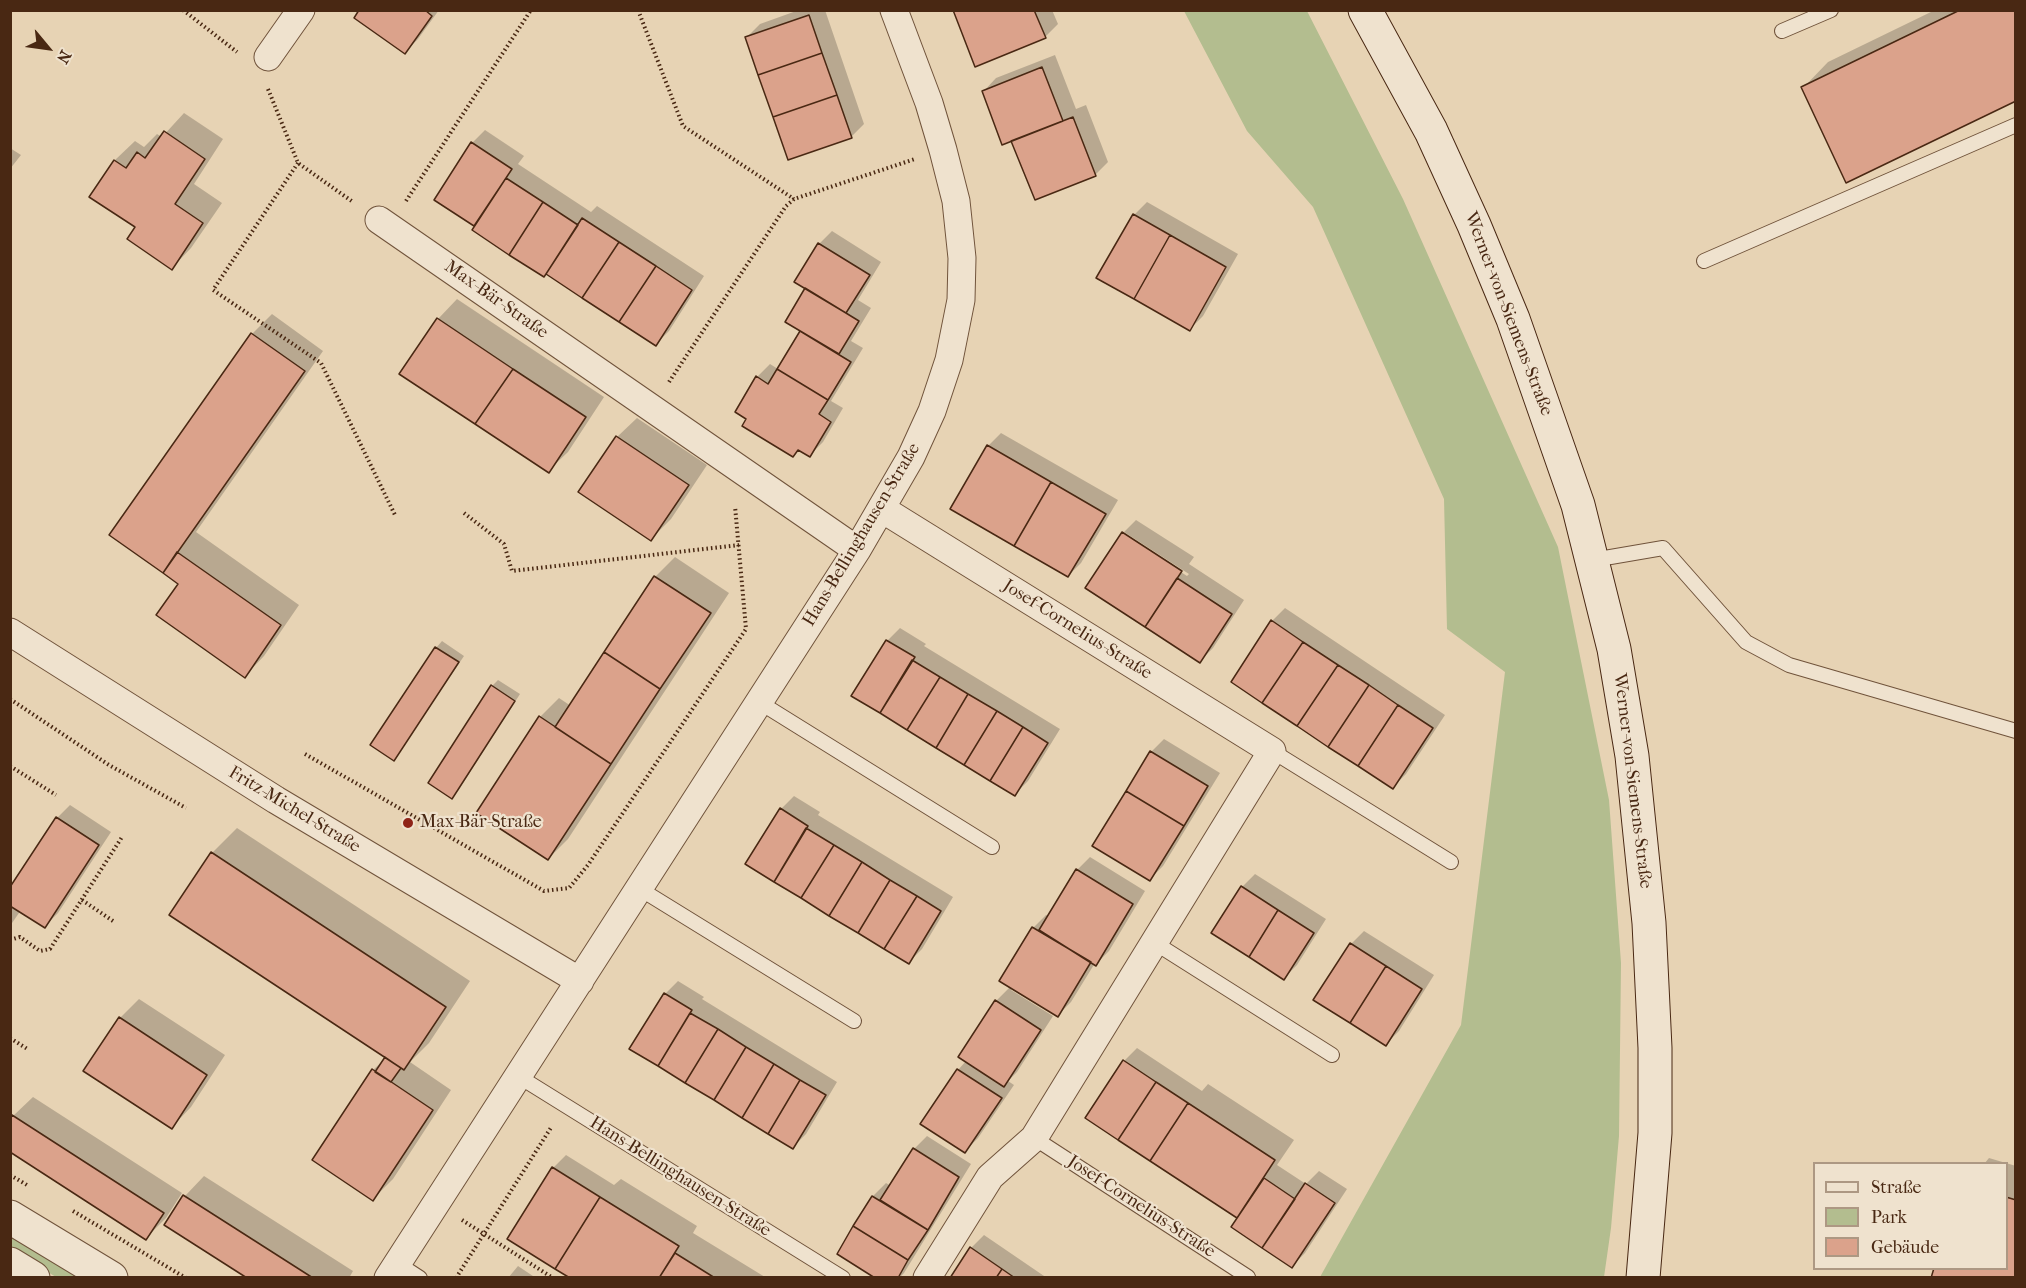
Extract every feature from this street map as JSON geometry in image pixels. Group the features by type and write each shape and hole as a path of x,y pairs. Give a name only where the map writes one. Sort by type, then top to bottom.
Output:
{"main road":[{"name":"Werner-von-Siemens-Straße","path":"1365,10 1431,131 1474,225 1513,319 1578,505 1614,649 1632,756 1649,923 1655,1048 1654,1133 1643,1278"},
{"path":"10,1217 111,1278"},
{"path":"10,1264 33,1278"}],"street":[{"path":"258,64 301,10"},
{"name":"Hans-Bellinghausen-Straße","path":"392,1270 857,550 882,509 932,411 950,360 960,300 962,258 956,201 943,150 929,103 894,10"},
{"name":"Max-Bär-Straße","path":"384,223 857,550"},
{"name":"Josef-Cornelius-Straße","path":"882,509 1272,751"},
{"name":"Fritz-Michel-Straße","path":"10,632 276,800 580,981"},
{"path":"927,1278 990,1177 1034,1138 1272,751"}],"lane":[{"path":"1782,31 1831,10"},
{"path":"1704,261 2016,125"},
{"path":"1593,560 1663,548 1746,642 1789,665 2016,731"},
{"path":"759,702 992,847"},
{"name":"Josef-Cornelius-Straße","path":"1272,751 1451,862"},
{"path":"640,889 854,1021"},
{"path":"1155,943 1332,1055"},
{"name":"Hans-Bellinghausen-Straße","path":"518,1076 843,1278"},
{"name":"Josef-Cornelius-Straße","path":"1034,1138 1248,1277"},
{"path":"392,1270 420,1278"}],"path":[{"path":"183,10 258,64 298,164 384,223 531,10"},
{"path":"638,10 683,126 794,199"},
{"path":"652,408 786,206 794,199 943,150"},
{"path":"298,164 213,290 321,363 395,515"},
{"path":"305,754 544,891 568,888 588,865 746,629 732,463"},
{"path":"464,513 504,543 512,571 739,545"},
{"path":"10,699 109,765 186,808"},
{"path":"10,766 56,795"},
{"path":"10,940 20,937 40,951 50,949 122,837"},
{"path":"82,900 113,921"},
{"path":"10,1038 29,1050"},
{"path":"456,1278 566,1106"},
{"path":"10,1175 31,1187"},
{"path":"436,1203 553,1278"},
{"path":"72,1211 186,1278"}],"green space":[{"path":"1184,11 1307,11 1403,199 1558,547 1609,800 1621,963 1619,1136 1604,1277 1320,1277 1461,1025 1505,672 1447,629 1444,499 1313,207 1247,131"},
{"path":"10,1227 93,1277 56,1277 11,1250"}],"building":[{"path":"359,10 425,10 432,16 405,54 354,18"},
{"path":"953,10 1034,10 1046,38 975,67"},
{"path":"1960,10 2016,10 2016,101 1846,183 1801,87"},
{"path":"809,15 822,53 758,75 745,37"},
{"path":"822,53 837,95 773,117 758,75"},
{"path":"1042,67 1063,121 1002,145 982,91"},
{"path":"837,95 852,138 788,160 773,117"},
{"path":"1073,117 1096,176 1035,200 1011,141"},
{"path":"164,131 205,159 175,204 203,223 172,270 127,239 135,227 89,197 114,160 126,168 137,152 145,158"},
{"path":"471,142 512,169 474,226 434,200"},
{"path":"506,178 543,202 509,255 472,230"},
{"path":"543,202 578,225 544,277 509,255"},
{"path":"1133,214 1170,235 1134,299 1096,278"},
{"path":"582,218 619,242 582,298 546,274"},
{"path":"1170,235 1226,267 1190,331 1134,299"},
{"path":"619,242 656,266 619,322 582,298"},
{"path":"818,243 870,275 846,313 794,282"},
{"path":"656,266 692,290 656,346 619,322"},
{"path":"805,288 859,321 839,354 785,322"},
{"path":"437,318 513,369 475,424 399,374"},
{"path":"800,331 851,362 828,400 777,369"},
{"path":"251,333 305,371 163,573 109,535"},
{"path":"513,369 586,417 549,473 475,424"},
{"path":"777,369 828,400 819,414 831,422 810,457 798,450 793,457 742,426 746,419 735,412 756,376 768,384"},
{"path":"616,436 689,485 651,541 578,492"},
{"path":"987,445 1051,482 1014,546 950,509"},
{"path":"1051,482 1106,514 1068,577 1014,546"},
{"path":"1122,532 1182,571 1145,627 1085,588"},
{"path":"177,552 281,625 245,678 156,615 178,584 163,573"},
{"path":"654,576 711,613 660,689 604,652"},
{"path":"1177,578 1232,614 1200,663 1145,627"},
{"path":"1271,620 1303,642 1262,703 1231,682"},
{"path":"886,640 915,657 880,713 851,696"},
{"path":"1303,642 1338,665 1297,726 1262,703"},
{"path":"435,647 459,662 394,761 370,745"},
{"path":"604,652 660,689 611,764 555,727"},
{"path":"912,660 940,677 907,730 880,713"},
{"path":"1338,665 1369,685 1328,747 1297,726"},
{"path":"940,677 968,694 936,748 907,730"},
{"path":"491,685 515,701 452,799 428,783"},
{"path":"1369,685 1398,705 1358,766 1328,747"},
{"path":"968,694 997,711 964,765 936,748"},
{"path":"1398,705 1433,728 1393,789 1358,766"},
{"path":"997,711 1023,727 990,781 964,765"},
{"path":"539,716 611,764 548,860 476,813"},
{"path":"1023,727 1048,743 1015,796 990,781"},
{"path":"1150,751 1208,786 1184,826 1126,791"},
{"path":"1126,791 1184,826 1150,881 1092,846"},
{"path":"780,808 808,826 774,882 745,864"},
{"path":"56,817 99,845 45,928 10,906 10,887"},
{"path":"806,828 834,845 801,898 774,882"},
{"path":"834,845 862,862 829,916 801,898"},
{"path":"211,852 446,1007 404,1070 169,915"},
{"path":"862,862 890,880 858,933 829,916"},
{"path":"1076,869 1133,904 1096,966 1039,930"},
{"path":"890,880 917,896 884,949 858,933"},
{"path":"1241,886 1278,910 1249,957 1211,933"},
{"path":"917,896 941,911 909,964 884,949"},
{"path":"1278,910 1314,933 1284,980 1249,957"},
{"path":"1032,927 1091,962 1058,1017 999,981"},
{"path":"1350,943 1386,966 1350,1023 1313,1000"},
{"path":"1386,966 1422,989 1386,1046 1350,1023"},
{"path":"664,993 692,1010 658,1066 629,1049"},
{"path":"995,1000 1041,1030 1004,1087 958,1057"},
{"path":"690,1013 718,1029 685,1083 658,1066"},
{"path":"119,1017 207,1075 172,1129 83,1071"},
{"path":"718,1029 746,1047 714,1100 685,1083"},
{"path":"746,1047 774,1064 742,1118 714,1100"},
{"path":"385,1057 401,1068 391,1082 375,1072"},
{"path":"1123,1060 1156,1082 1118,1140 1085,1118"},
{"path":"774,1064 800,1080 768,1134 742,1118"},
{"path":"372,1069 433,1110 373,1201 312,1160"},
{"path":"957,1069 1002,1098 965,1153 920,1124"},
{"path":"800,1080 826,1095 793,1149 768,1134"},
{"path":"1156,1082 1188,1103 1150,1161 1118,1140"},
{"path":"1188,1103 1275,1160 1237,1218 1150,1161"},
{"path":"12,1115 164,1213 146,1240 10,1152 10,1118"},
{"path":"913,1148 959,1177 928,1230 880,1200"},
{"path":"552,1167 600,1197 555,1269 507,1239"},
{"path":"1264,1178 1295,1199 1262,1248 1231,1227"},
{"path":"1305,1183 1335,1203 1292,1268 1262,1248"},
{"path":"183,1195 313,1278 247,1278 164,1225"},
{"path":"872,1196 928,1230 908,1260 853,1226"},
{"path":"600,1197 679,1246 659,1278 570,1278 555,1269"},
{"path":"2008,1198 2016,1200 2016,1278 1931,1278 1933,1270 2008,1270"},
{"path":"853,1226 908,1260 898,1278 875,1278 837,1254"},
{"path":"970,1247 1002,1269 996,1278 950,1278"},
{"path":"675,1253 715,1278 659,1278"},
{"path":"1002,1269 1015,1278 996,1278"}],"place":[{"name":"Max-Bär-Straße","path":"408,823"}]}
